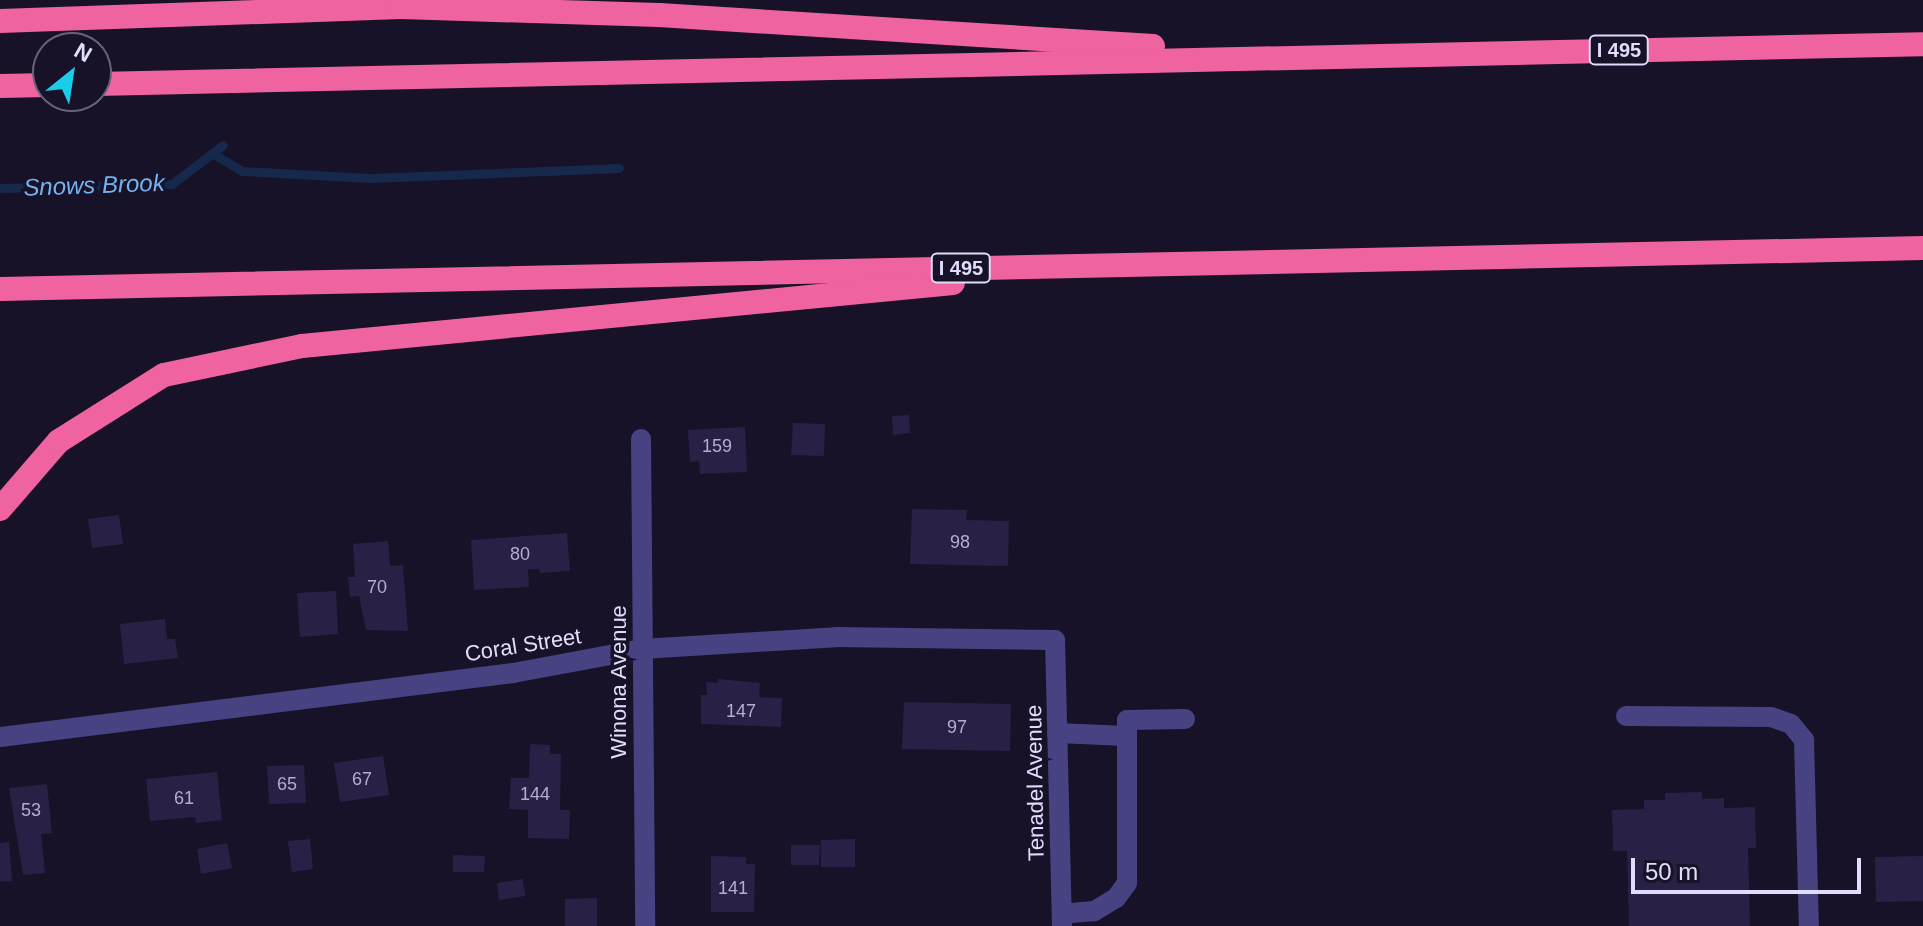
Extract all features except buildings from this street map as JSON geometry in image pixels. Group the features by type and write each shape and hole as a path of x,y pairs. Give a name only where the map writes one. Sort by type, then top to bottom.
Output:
{"highway":[{"path":"0,21 416,8 659,15 1315,57"},
{"name":"I 495","path":"112,84 1923,44"},
{"path":"0,86 32,85"},
{"name":"I 495","path":"0,289 1923,248"},
{"path":"0,509 59,441 164,375 302,346 1132,265"}],"street":[{"name":"Winona Avenue","path":"641,439 645,926"},
{"name":"Coral Street","path":"0,737 513,673 642,649 836,637 1055,640"},
{"name":"Tenadel Avenue","path":"1055,640 1062,920"},
{"path":"1626,716 1771,717 1791,724 1804,740 1809,926"},
{"path":"1062,920 1094,911 1116,898 1127,883 1127,720 1185,719"},
{"path":"1057,733 1127,736"}],"waterway":[{"name":"Snows Brook","path":"0,188 172,184 223,145"},
{"path":"212,153 242,171 370,178 619,168"}]}
